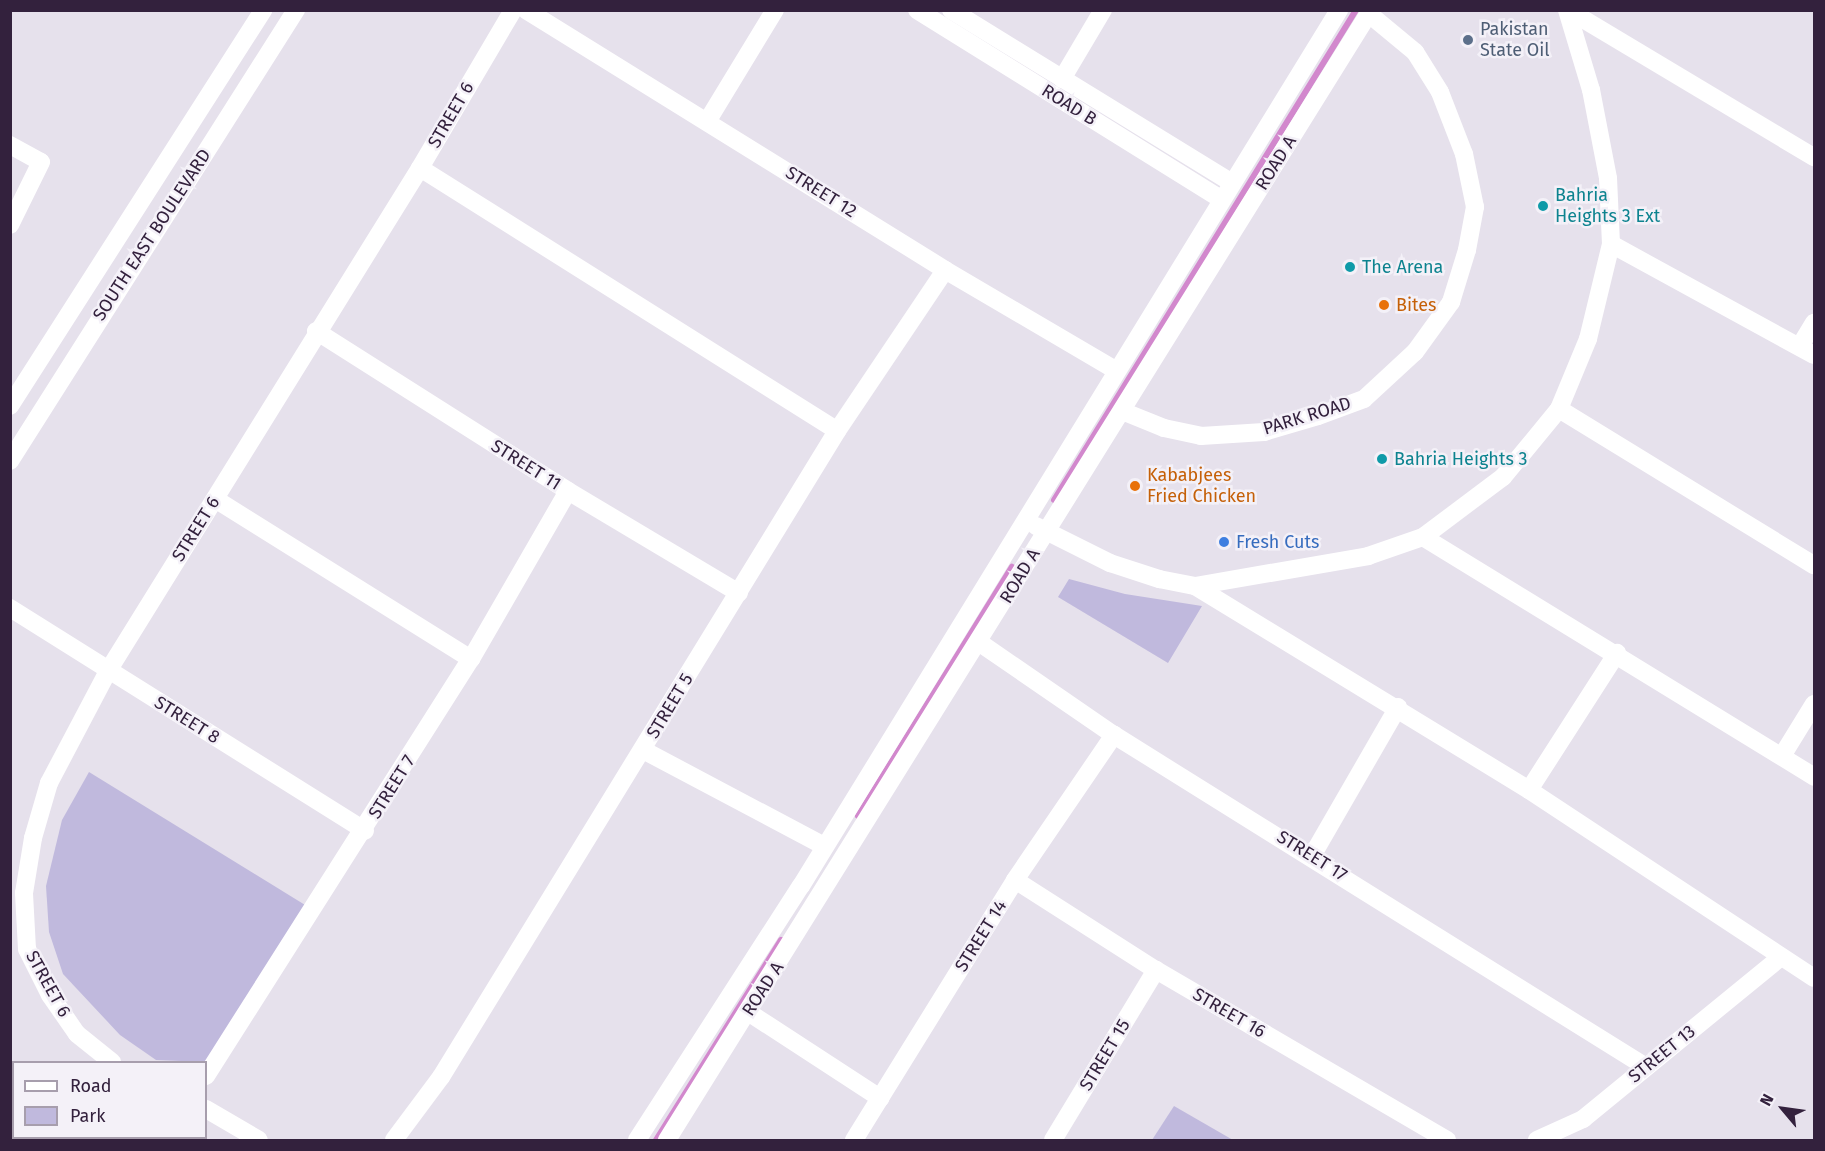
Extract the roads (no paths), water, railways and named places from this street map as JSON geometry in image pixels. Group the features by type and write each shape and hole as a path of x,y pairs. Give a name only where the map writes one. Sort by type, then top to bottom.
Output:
{"street":[{"name":"SOUTH EAST BOULEVARD","path":"10,406 16,387 263,10"},
{"name":"SOUTH EAST BOULEVARD","path":"10,461 296,10"},
{"name":"STREET 6","path":"111,1061 77,1034 50,995 27,949 24,893 33,838 49,783 108,671 316,332 420,168 513,10"},
{"name":"STREET 12","path":"526,10 708,120 945,270 1117,371"},
{"path":"708,120 775,10"},
{"name":"ROAD B","path":"917,10 1222,200"},
{"name":"ROAD B","path":"951,10 1232,183"},
{"path":"1062,79 1103,10"},
{"name":"ROAD A","path":"637,1140 824,846 1340,10"},
{"path":"1567,10 1815,157"},
{"path":"1195,586 1368,556 1423,537 1503,477 1559,410 1588,339 1611,244 1608,178 1592,90 1567,10"},
{"name":"ROAD A","path":"667,1140 980,643 1370,12"},
{"name":"PARK ROAD","path":"1122,411 1164,428 1201,436 1264,432 1318,416 1365,399 1415,352 1451,302 1467,250 1474,207 1464,154 1440,92 1415,52 1370,12"},
{"path":"10,145 40,162 10,225"},
{"path":"420,168 837,431"},
{"path":"1611,244 1807,350 1815,323"},
{"name":"STREET 5","path":"394,1140 441,1077 837,431 945,270"},
{"name":"STREET 11","path":"316,332 568,491 739,593"},
{"path":"16,387 46,402"},
{"path":"1559,410 1815,566"},
{"path":"10,412 32,423"},
{"name":"STREET 7","path":"207,1074 365,831 471,659 568,491"},
{"path":"215,499 471,659"},
{"path":"1023,521 1048,531 1110,563 1159,579 1195,586 1398,707 1815,978"},
{"path":"1423,537 1617,653 1815,777"},
{"name":"STREET 8","path":"10,608 365,831"},
{"name":"STREET 17","path":"980,643 1114,735 1312,856 1646,1067"},
{"path":"1529,790 1617,653"},
{"path":"1782,756 1815,704"},
{"path":"1312,856 1398,707"},
{"name":"STREET 14","path":"854,1140 1015,880 1114,735"},
{"path":"643,750 824,846"},
{"name":"STREET 16","path":"1015,880 1156,970 1447,1140"},
{"name":"STREET 13","path":"1537,1140 1583,1119 1781,957"},
{"name":"STREET 15","path":"1053,1140 1156,970"},
{"path":"748,1012 880,1098"},
{"path":"207,1110 259,1140"}],"waterway":[{"path":"1054,500 1356,10"},
{"path":"858,816 1012,567"},
{"path":"656,1140 781,940"}],"place":[{"name":"Pakistan State Oil","path":"1468,40"},
{"name":"Bahria Heights 3 Ext","path":"1543,206"},
{"name":"The Arena","path":"1350,267"},
{"name":"Bites","path":"1384,305"},
{"name":"Bahria Heights 3","path":"1382,459"},
{"name":"Kababjees Fried Chicken","path":"1135,486"},
{"name":"Fresh Cuts","path":"1224,542"}]}
